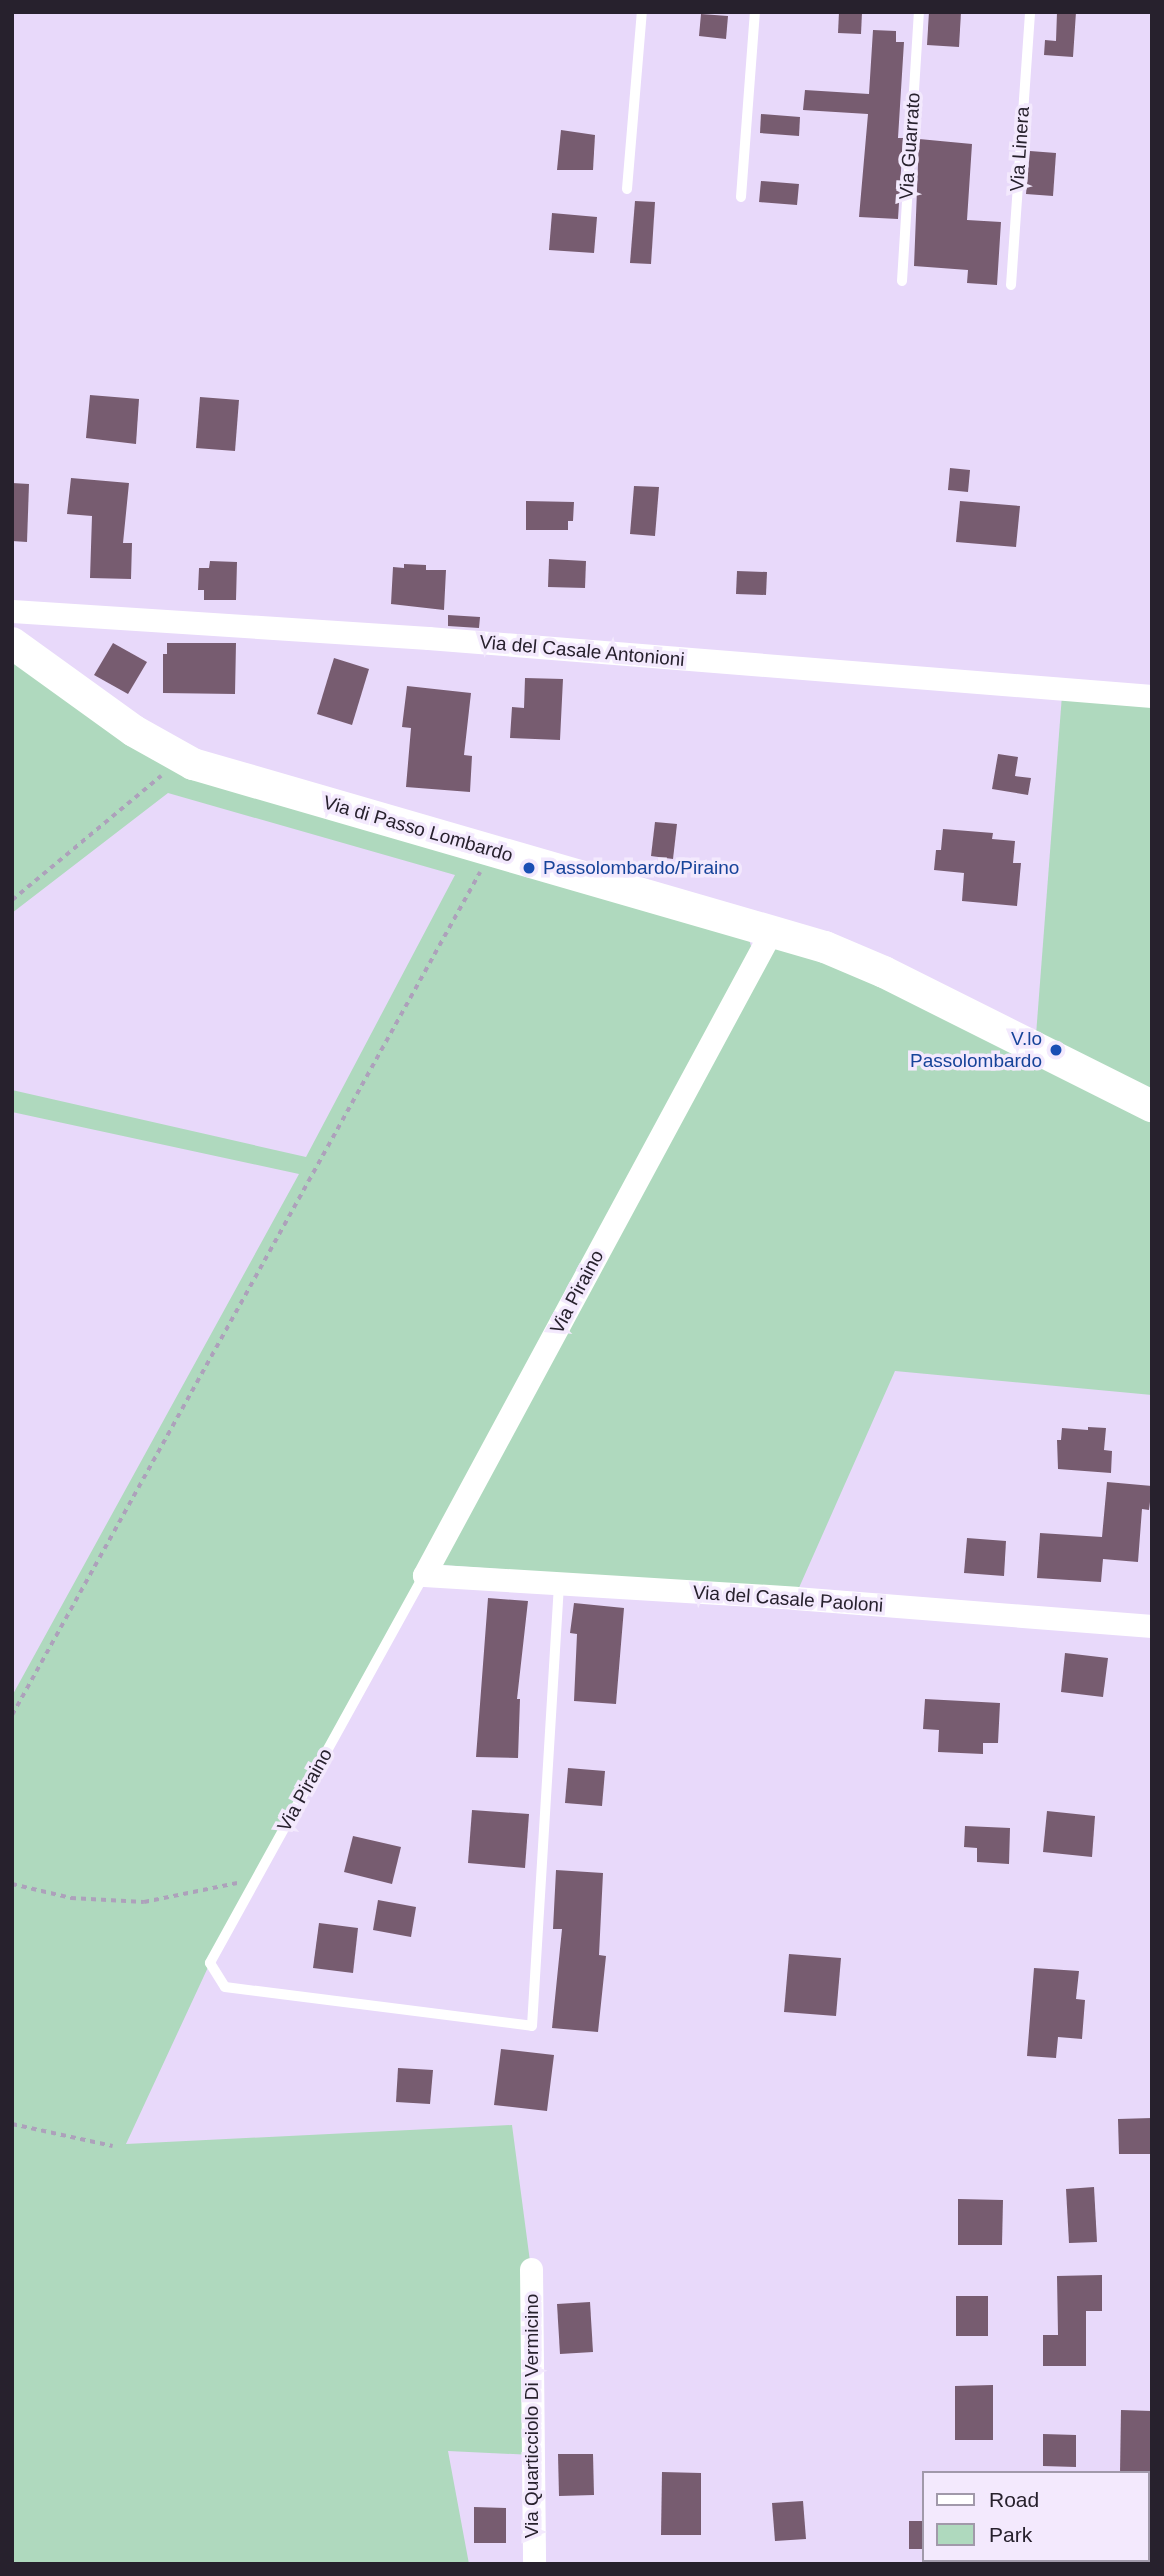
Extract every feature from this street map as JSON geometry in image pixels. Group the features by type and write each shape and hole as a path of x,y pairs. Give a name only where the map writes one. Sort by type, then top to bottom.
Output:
{"street":[{"name":"Via del Casale Antonioni","path":"12,611 428,638 1152,696"},
{"name":"Via di Passo Lombardo","path":"12,643 134,731 181,759 236,779 825,947 884,972 1152,1106"},
{"name":"Via Piraino","path":"424,1575 772,930"},
{"name":"Via del Casale Paoloni","path":"424,1575 1152,1626"},
{"name":"Via Quarticciolo Di Vermicino","path":"531,2269 534,2564"}],"lane":[{"path":"627,189 642,12"},
{"path":"741,197 755,12"},
{"name":"Via Guarrato","path":"902,281 919,12"},
{"name":"Via Linera","path":"1010,285 1030,12"},
{"name":"Via Piraino","path":"424,1575 210,1963 225,1987 532,2026 559,1584"}],"path":[{"path":"12,900 181,759"},
{"path":"12,1715 492,850"},
{"path":"12,1884 71,1898 144,1902 229,1883 253,1884"},
{"path":"12,2124 113,2146"}],"green space":[{"path":"12,650 136,744 749,939 752,950 751,959 210,1963 126,2144 512,2125 531,2269 533,2455 448,2451 469,2564 12,2564 12,1696 299,1174 12,1112 12,1090 306,1157 455,875 168,793 12,913"},
{"path":"1062,695 1152,702 1152,1092 1036,1035"},
{"path":"777,939 1152,1112 1152,1395 895,1371 798,1590 441,1565"}],"building":[{"path":"839,12 862,12 861,34 838,33"},
{"path":"929,12 961,12 959,47 927,45"},
{"path":"1057,12 1076,12 1073,57 1044,55 1045,40 1056,41"},
{"path":"701,14 728,16 726,39 699,36"},
{"path":"873,30 896,31 896,42 904,42 898,138 903,138 898,219 859,217 868,114 803,110 805,90 869,94"},
{"path":"761,114 800,117 799,136 760,133"},
{"path":"561,130 595,135 593,170 557,170"},
{"path":"919,139 972,144 967,220 1001,222 997,285 967,283 968,270 914,266"},
{"path":"1030,151 1056,153 1053,196 1026,194"},
{"path":"761,181 799,184 797,205 759,202"},
{"path":"635,201 655,202 651,264 630,263"},
{"path":"552,213 597,217 594,253 549,250"},
{"path":"90,395 139,399 136,444 86,438"},
{"path":"200,397 239,400 235,451 196,448"},
{"path":"950,468 970,470 968,492 948,490"},
{"path":"71,478 129,483 123,543 132,543 131,579 90,578 92,516 67,514"},
{"path":"12,483 29,484 27,542 12,541"},
{"path":"634,486 659,487 655,536 630,534"},
{"path":"526,501 574,502 573,521 568,521 568,530 526,530"},
{"path":"960,501 1020,506 1016,547 956,542"},
{"path":"549,559 586,561 585,588 548,587"},
{"path":"210,561 237,562 236,600 204,600 204,590 198,590 199,568 209,568"},
{"path":"404,564 426,565 426,570 446,570 444,610 391,604 393,567 404,568"},
{"path":"737,571 767,572 766,595 736,594"},
{"path":"448,615 480,617 479,628 448,626"},
{"path":"113,643 147,662 128,694 94,675"},
{"path":"167,643 236,643 235,694 163,693 163,654 167,654"},
{"path":"334,658 369,669 352,725 317,714"},
{"path":"525,678 563,679 560,740 510,738 512,707 524,708"},
{"path":"407,686 471,693 464,755 472,756 470,792 406,787 411,728 402,727"},
{"path":"998,754 1018,757 1015,776 1031,778 1028,795 992,789"},
{"path":"655,822 677,824 673,859 651,856"},
{"path":"943,829 993,833 992,839 1015,841 1013,863 1021,863 1017,906 962,901 964,873 934,870 936,850 941,850"},
{"path":"1088,1427 1106,1428 1104,1450 1112,1451 1111,1473 1058,1469 1057,1440 1061,1440 1062,1428 1088,1430"},
{"path":"1107,1482 1152,1486 1149,1510 1142,1509 1138,1562 1103,1559 1101,1582 1037,1578 1040,1533 1102,1537"},
{"path":"967,1538 1006,1541 1004,1576 964,1573"},
{"path":"488,1598 528,1601 517,1699 520,1699 518,1758 476,1757"},
{"path":"574,1603 624,1608 616,1704 574,1701 577,1634 570,1633"},
{"path":"1065,1653 1108,1658 1103,1697 1061,1692"},
{"path":"925,1699 1000,1703 998,1743 983,1743 983,1754 938,1752 939,1730 923,1729"},
{"path":"568,1768 605,1771 602,1806 565,1803"},
{"path":"472,1810 529,1814 525,1868 468,1863"},
{"path":"1047,1811 1095,1816 1092,1857 1043,1852"},
{"path":"965,1826 1010,1828 1009,1864 977,1862 977,1848 964,1847"},
{"path":"353,1836 401,1847 392,1884 344,1872"},
{"path":"556,1870 603,1873 599,1955 606,1956 598,2032 552,2028 562,1929 553,1929"},
{"path":"378,1900 416,1907 411,1937 373,1930"},
{"path":"319,1923 358,1928 353,1973 313,1968"},
{"path":"789,1954 841,1958 836,2016 784,2012"},
{"path":"1034,1968 1079,1971 1076,1999 1085,2000 1082,2039 1058,2037 1056,2058 1027,2056"},
{"path":"501,2049 554,2055 547,2111 494,2105"},
{"path":"398,2068 433,2070 430,2104 396,2102"},
{"path":"1152,2118 1152,2154 1119,2154 1118,2119"},
{"path":"1094,2187 1097,2242 1069,2243 1066,2189"},
{"path":"958,2199 1003,2200 1002,2245 958,2245"},
{"path":"1102,2275 1102,2311 1086,2311 1086,2366 1043,2366 1043,2335 1058,2335 1057,2276"},
{"path":"956,2296 988,2296 988,2336 956,2336"},
{"path":"590,2302 593,2352 560,2354 557,2304"},
{"path":"993,2385 993,2440 955,2440 955,2386"},
{"path":"1121,2410 1152,2411 1151,2473 1120,2471"},
{"path":"1043,2434 1076,2435 1076,2467 1043,2466"},
{"path":"558,2454 593,2454 594,2495 559,2496"},
{"path":"662,2472 701,2473 701,2535 661,2535"},
{"path":"803,2501 806,2539 775,2541 772,2503"},
{"path":"474,2507 506,2508 506,2543 474,2543"},
{"path":"909,2521 922,2521 922,2549 909,2549"}],"place":[{"name":"Passolombardo/Piraino","path":"529,868"},
{"name":"V.lo Passolombardo","path":"1056,1050"}]}
